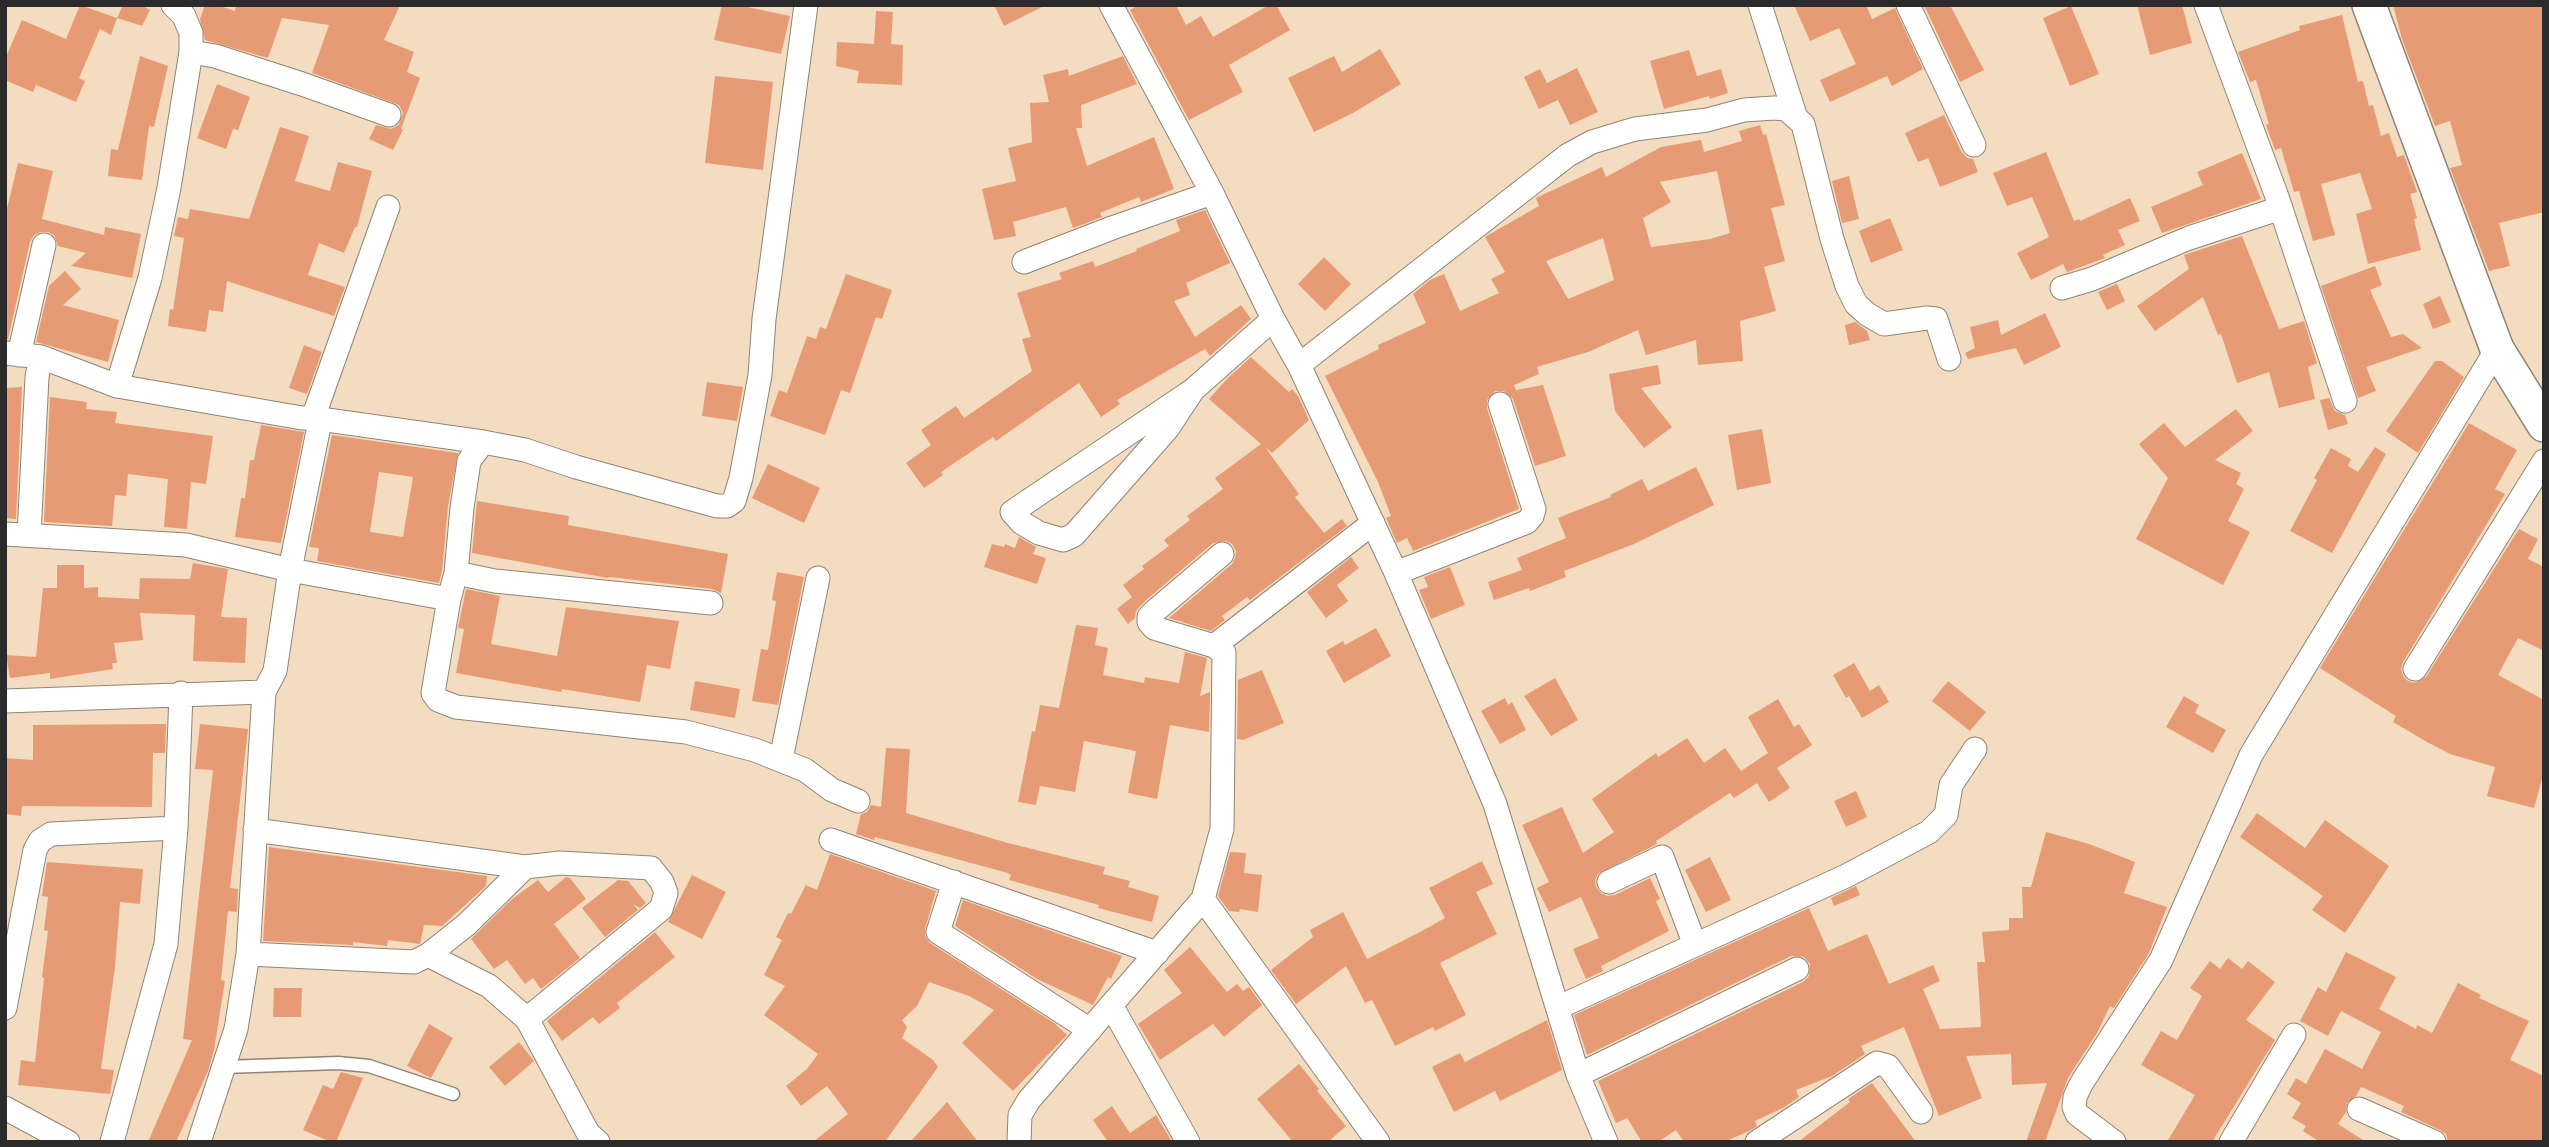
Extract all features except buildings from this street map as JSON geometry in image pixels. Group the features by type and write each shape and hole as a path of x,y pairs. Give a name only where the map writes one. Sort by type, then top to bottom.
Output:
{"street":[{"path":"117,386 152,265 169,188 191,52 191,33 184,16 173,5"},
{"path":"22,355 117,386 302,418 525,450 576,467 717,506 727,506 738,493 760,375 764,319 806,5"},
{"path":"1111,5 1212,193 1299,365 1396,573 1495,804 1578,1075 1606,1142"},
{"path":"1760,5 1795,115"},
{"path":"1908,5 1974,145"},
{"path":"2206,5 2281,208 2345,401"},
{"path":"2369,5 2497,349 2539,407"},
{"path":"191,52 215,56 302,83 389,115"},
{"path":"1299,365 1568,156 1592,142 1635,129 1707,120 1744,110 1786,109 1803,124 1832,239 1847,286 1856,304 1884,324 1936,319 1949,359"},
{"path":"1024,262 1212,193"},
{"path":"313,418 388,207"},
{"path":"2062,288 2092,279 2189,238 2281,208"},
{"path":"29,535 37,377 22,355 44,245"},
{"path":"1193,390 1168,428 1074,535 1063,540 1039,533 1022,523 1012,512 1193,390 1273,318"},
{"path":"2114,1142 2077,1114 2074,1107 2078,1090 2161,960 2251,755 2497,349"},
{"path":"1396,573 1527,522 1532,516 1534,509 1500,404"},
{"path":"200,1142 236,1030 248,954 264,692 275,671 290,570 319,426 313,418"},
{"path":"482,442 469,461 456,573 433,693 438,700 456,707 686,732 781,759 805,770 832,790 858,801"},
{"path":"2415,669 2544,461"},
{"path":"1214,646 1373,523"},
{"path":"5,534 186,545 290,570 449,599"},
{"path":"1019,1142 1020,1115 1029,1100 1203,899 1222,829 1224,653 1214,646 1154,628 1149,617 1222,554"},
{"path":"456,573 495,581 711,603"},
{"path":"781,759 818,578"},
{"path":"5,701 264,692"},
{"path":"112,1142 166,944 176,828 181,694"},
{"path":"1559,1007 1846,876 1929,832 1946,815 1951,785 1975,749"},
{"path":"5,1008 35,850 40,841 51,834 176,828"},
{"path":"256,830 525,867 560,863 650,869 662,882 666,893 661,909 527,1020"},
{"path":"831,840 1157,953"},
{"path":"1609,882 1662,857 1695,945"},
{"path":"248,954 414,962 428,955 466,925 525,867"},
{"path":"954,882 938,932 1090,1030"},
{"path":"1203,899 1378,1142"},
{"path":"428,955 489,986 527,1020 588,1133 598,1142"},
{"path":"1578,1075 1797,969"},
{"path":"1111,1005 1188,1142"},
{"path":"2231,1142 2294,1035"},
{"path":"1757,1142 1877,1063 1888,1066 1920,1112"},
{"path":"5,1108 68,1142"},
{"path":"2359,1109 2434,1142"}],"lane":[{"path":"225,1067 338,1063 369,1066 453,1094"}]}
